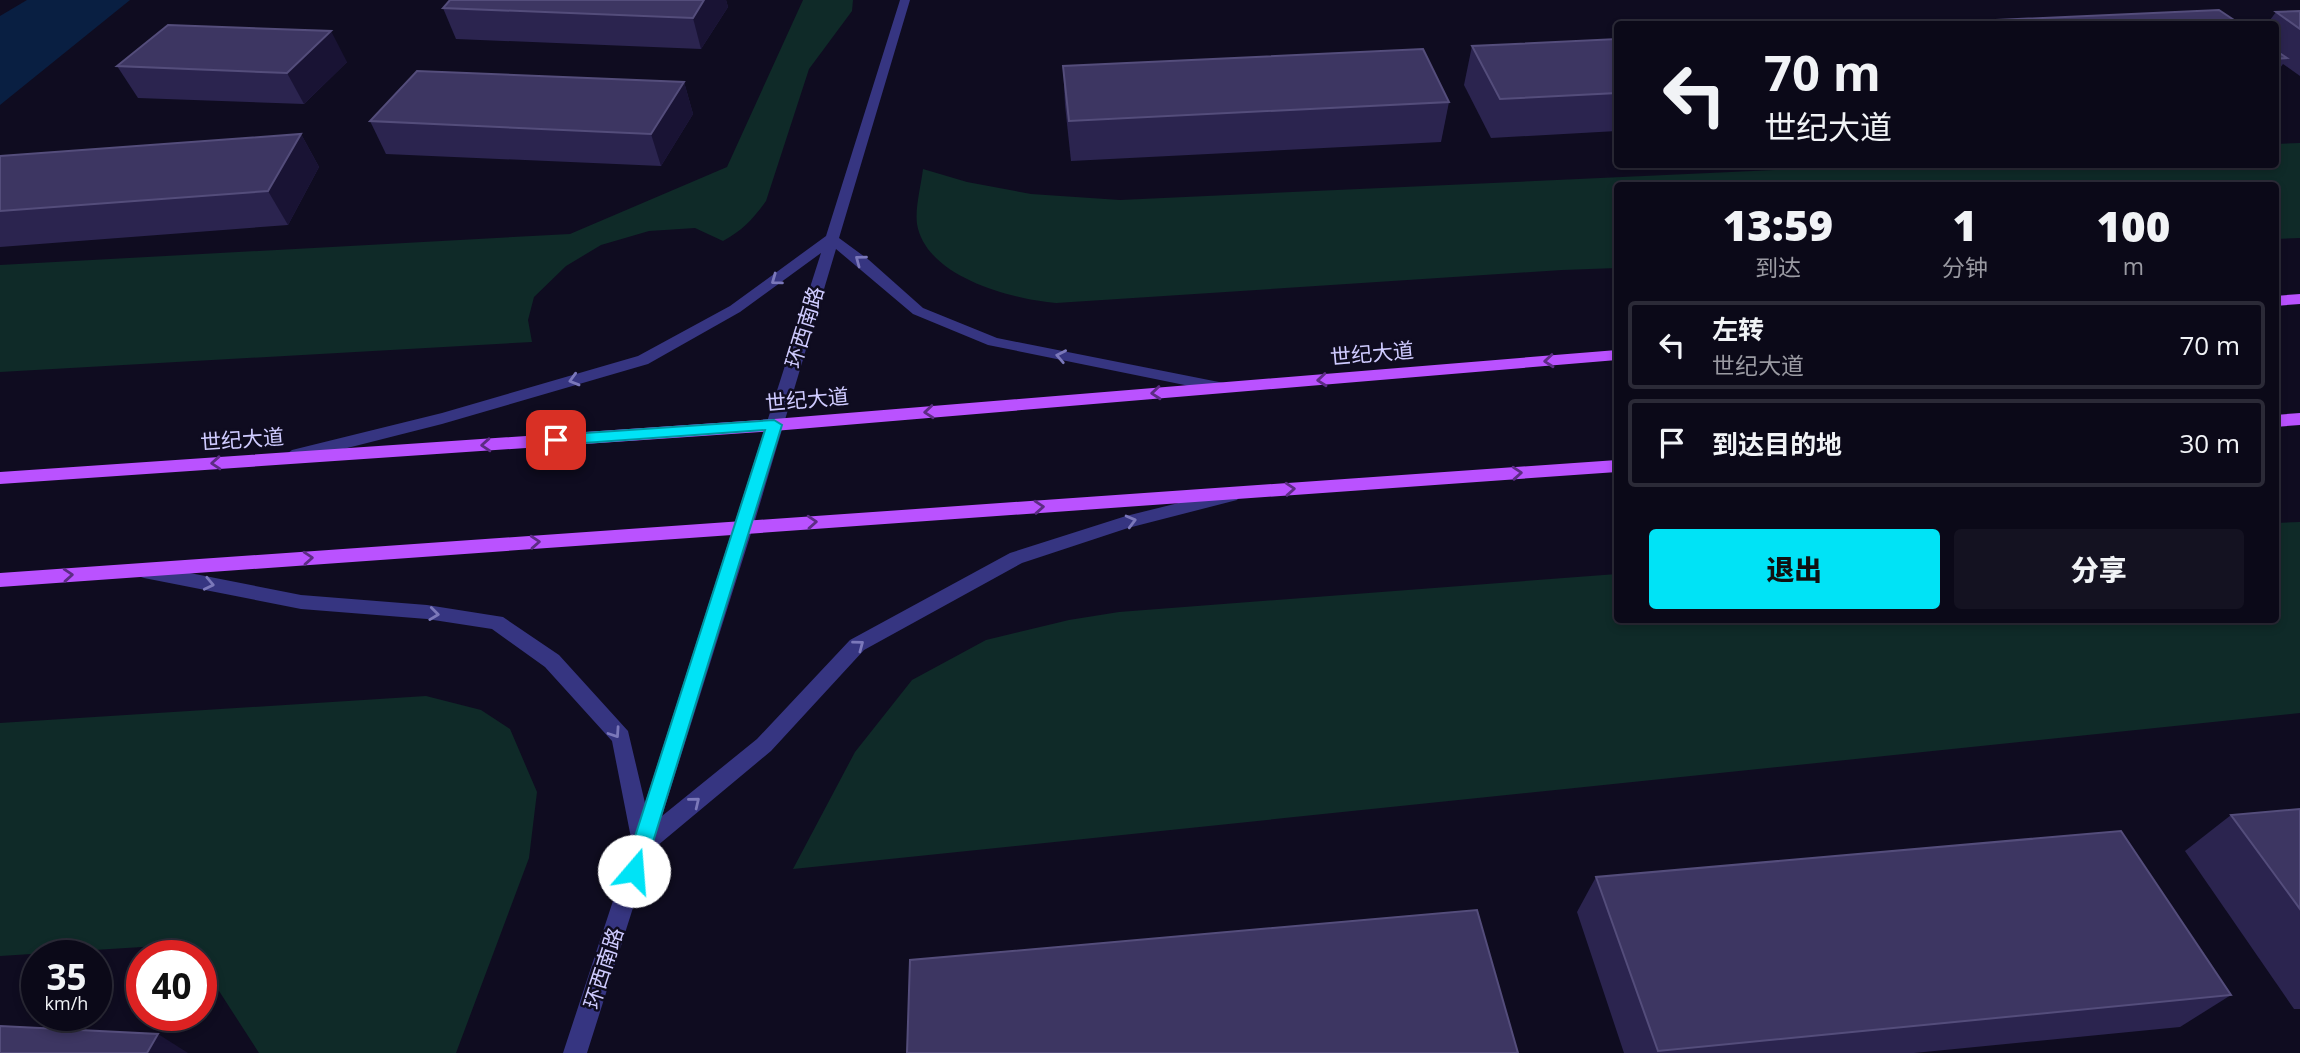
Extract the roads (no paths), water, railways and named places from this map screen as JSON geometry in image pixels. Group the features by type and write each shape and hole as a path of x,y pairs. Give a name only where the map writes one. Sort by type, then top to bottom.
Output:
{"main road":[{"path":"2279,301 2300,299"},
{"name":"世纪大道","path":"0,478 774,425 1614,355"},
{"path":"2279,421 2300,419"},
{"path":"0,580 1614,466"}],"street":[{"name":"环西南路","path":"575,1053 744,527 905,0"},
{"path":"284,458 442,418 643,360 736,309 831,239 864,262 918,311 993,342 1224,388"},
{"path":"142,570 301,603 427,612 496,622 552,661 621,737 642,845 764,745 857,645 1016,558 1126,522 1243,492"}],"water":[{"path":"27,0 130,0 0,105 0,16"}]}
